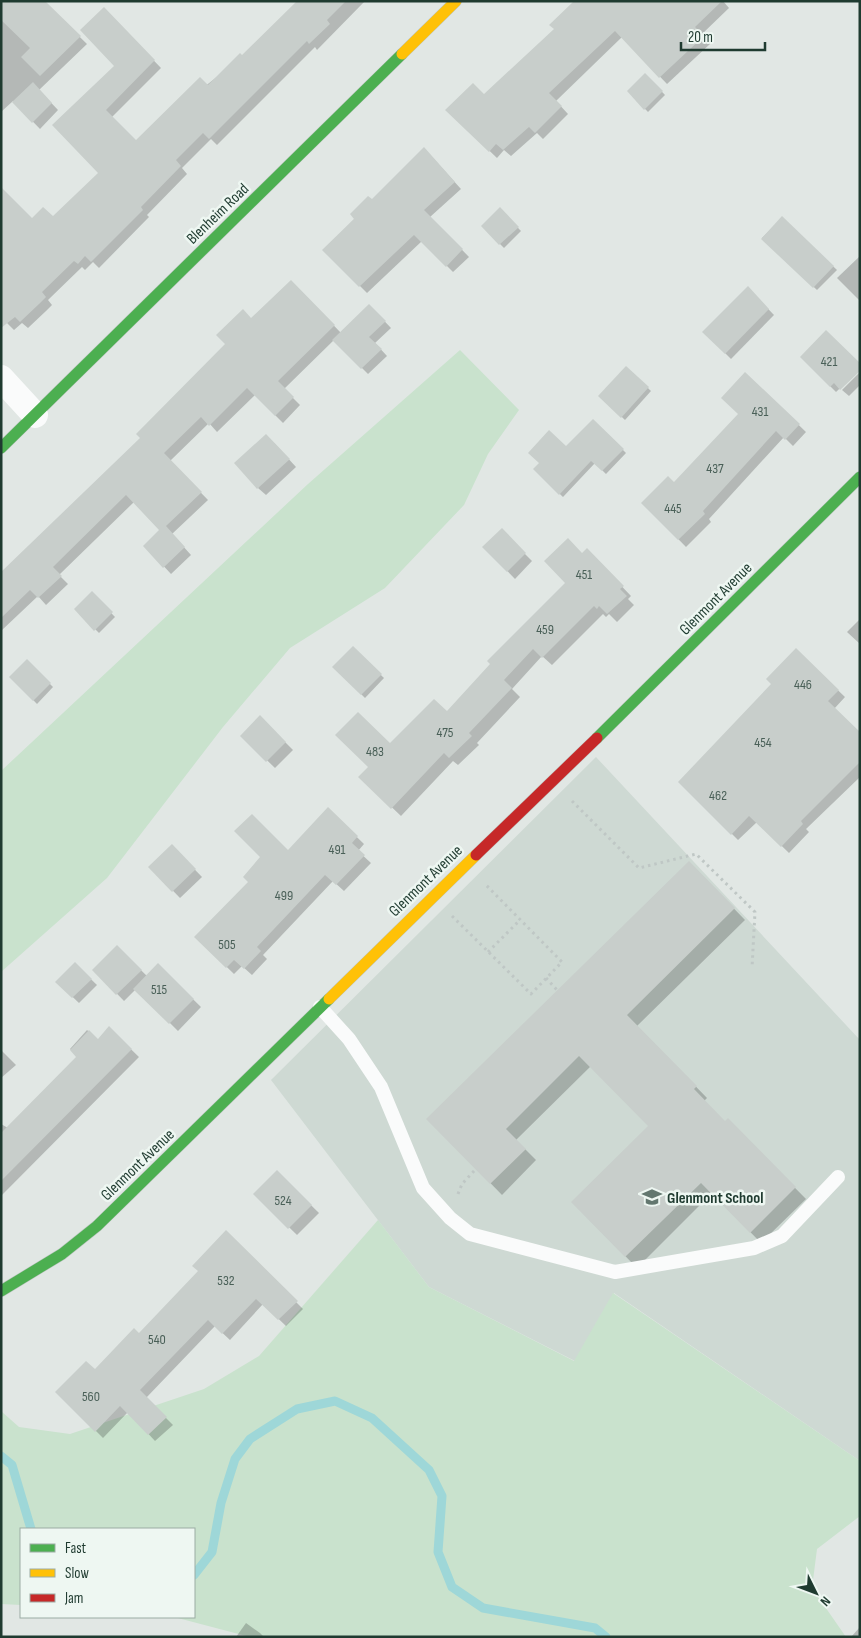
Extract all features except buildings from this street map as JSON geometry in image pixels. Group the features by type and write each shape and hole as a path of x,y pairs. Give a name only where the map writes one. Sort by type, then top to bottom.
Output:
{"street":[{"name":"Blenheim Road","path":"1,448 456,1"},
{"path":"1,378 35,415"},
{"name":"Glenmont Avenue","path":"1,1291 62,1254 97,1226 860,477"}],"lane":[{"path":"320,1007 349,1039 381,1087 423,1188 446,1214 470,1234 615,1272 754,1248 782,1236 838,1177"}],"path":[{"path":"569,799 638,868 696,854 755,912 752,968"},
{"path":"432,896 530,994 562,962 465,864"},
{"path":"488,952 520,920"},
{"path":"546,978 557,990"},
{"path":"446,1214 462,1184 476,1170"}],"shaded area":[{"path":"596,757 860,1040 860,1461 614,1293 575,1361 429,1287 271,1080"}],"green space":[{"path":"460,350 519,410 488,454 464,505 385,588 290,648 223,727 107,878 1,972 1,771 308,484"},
{"path":"378,1220 429,1287 574,1361 613,1293 860,1461 860,1516 817,1549 812,1588 846,1637 250,1637 178,1618 195,1618 195,1528 20,1528 20,1605 1,1604 1,1411 19,1427 70,1434 204,1389 259,1356"}],"waterway":[{"path":"195,1574 212,1552 221,1503 235,1459 250,1439 297,1409 335,1401 372,1418 429,1470 442,1496 438,1552 452,1587 483,1608 595,1628 606,1637"},
{"path":"1,1456 12,1465 31,1528"}],"traffic: fast":[{"path":"1,448 402,54"},
{"path":"597,738 860,477"},
{"path":"1,1291 62,1254 97,1226 329,999"}],"traffic: slow":[{"path":"402,54 456,1"},
{"path":"329,999 476,855"}],"traffic: jam":[{"path":"476,855 597,738"}],"place":[{"name":"Glenmont School","path":"652,1197"}]}
